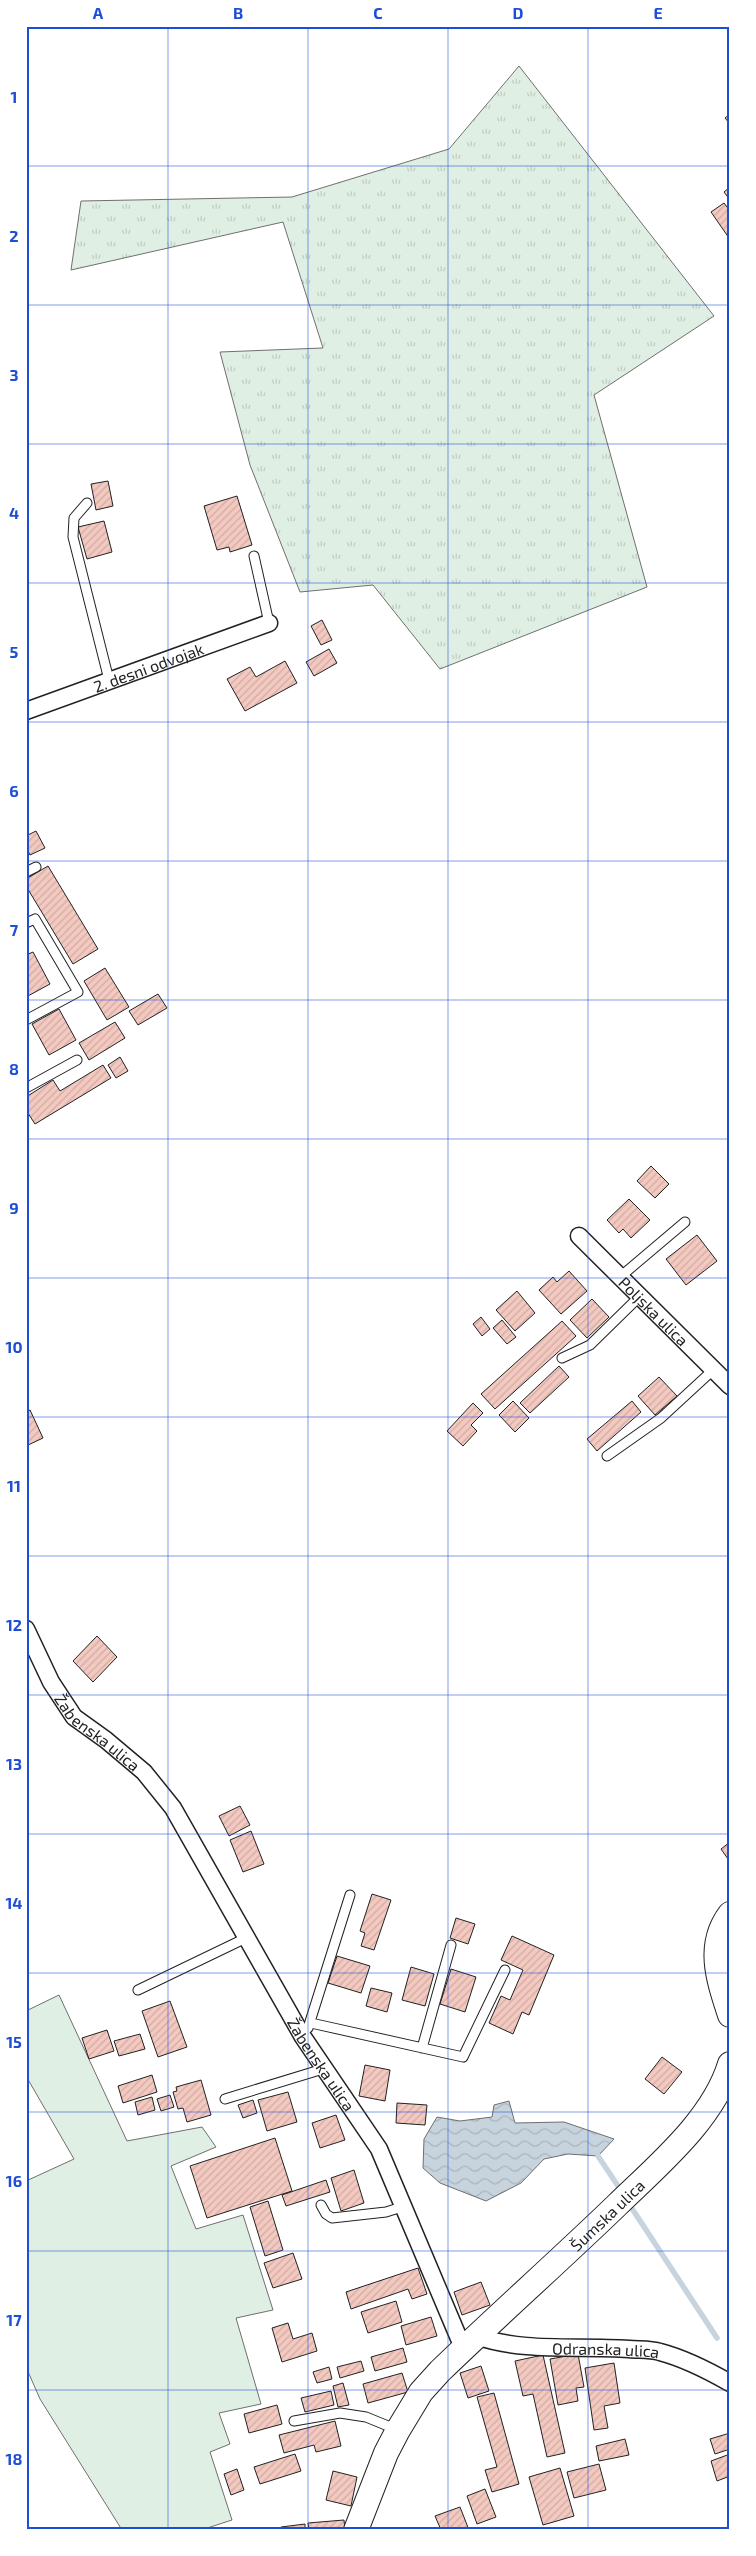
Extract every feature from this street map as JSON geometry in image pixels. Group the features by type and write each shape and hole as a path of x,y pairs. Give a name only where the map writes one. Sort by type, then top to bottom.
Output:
{"street":[{"name":"2. desni odvojak","path":"26,711 269,622"},
{"name":"Poljska ulica","path":"579,1236 712,1371 730,1386"},
{"name":"Žabenska ulica","path":"26,1629 51,1682 74,1717 106,1740 144,1772 173,1808 246,1938 307,2030 323,2069 378,2149 470,2342"},
{"path":"730,1914 722,1929 715,1958 717,1974 730,2015"},
{"name":"Šumska ulica","path":"470,2342 668,2156 710,2106 724,2082 730,2064"},
{"path":"356,2530 386,2453 421,2392 470,2342"},
{"name":"Odranska ulica","path":"470,2342 517,2346 603,2347 659,2352 730,2383"}],"lane":[{"path":"87,503 74,518 73,537 109,680"},
{"path":"254,556 269,622"},
{"path":"26,872 36,867"},
{"path":"26,923 35,919 78,992 26,1020"},
{"path":"26,1088 77,1060"},
{"path":"620,1278 685,1222"},
{"path":"562,1358 590,1345 639,1297"},
{"path":"607,1456 661,1418 712,1371"},
{"path":"350,1895 307,2030 422,2048 463,2058 505,1970"},
{"path":"138,1990 246,1938"},
{"path":"422,2048 451,1945"},
{"path":"225,2099 323,2069"},
{"path":"321,2205 326,2214 332,2218 386,2212 405,2206"},
{"path":"294,2421 340,2413 366,2417 398,2430"}],"green space":[{"path":"519,66 714,316 594,395 647,587 440,669 373,585 300,592 250,465 220,352 323,348 283,222 71,270 81,201 292,197 449,149"},
{"path":"59,1995 127,2141 202,2127 216,2147 171,2166 196,2229 243,2215 273,2310 236,2318 261,2404 219,2413 230,2444 210,2452 232,2520 201,2530 122,2530 40,2399 26,2367 26,2181 74,2159 26,2076 26,2011"}],"water":[{"path":"509,2101 515,2123 564,2122 614,2139 598,2156 568,2154 544,2159 521,2183 486,2201 440,2183 423,2168 424,2139 437,2117 460,2121 492,2117 494,2105"}],"building":[{"path":"730,114 730,124 725,118"},
{"path":"730,187 730,200 724,192"},
{"path":"724,203 730,211 729,238 711,212"},
{"path":"108,481 113,506 96,510 91,484"},
{"path":"237,496 252,545 230,552 229,547 217,550 204,506"},
{"path":"104,521 112,552 87,559 78,527"},
{"path":"322,620 332,640 321,645 311,626"},
{"path":"329,649 337,663 314,676 306,662"},
{"path":"285,661 297,683 245,711 227,679 250,667 256,677"},
{"path":"36,831 45,848 30,855 26,847 26,836"},
{"path":"48,866 98,949 73,964 26,886 26,879"},
{"path":"33,952 50,984 26,997 26,955"},
{"path":"105,968 129,1007 107,1020 84,981"},
{"path":"158,994 167,1008 138,1025 129,1011"},
{"path":"59,1009 76,1040 49,1055 32,1024"},
{"path":"115,1022 125,1038 89,1060 79,1043"},
{"path":"120,1057 128,1071 116,1078 108,1065"},
{"path":"103,1065 111,1078 35,1124 26,1110 26,1097 53,1080 60,1091"},
{"path":"651,1166 669,1184 655,1198 637,1181"},
{"path":"629,1199 650,1220 631,1238 623,1229 619,1233 607,1220"},
{"path":"697,1235 717,1261 686,1285 666,1259"},
{"path":"569,1271 587,1291 561,1314 539,1290 553,1277 557,1282"},
{"path":"517,1291 535,1313 515,1331 496,1310"},
{"path":"592,1299 609,1317 587,1338 570,1320"},
{"path":"481,1317 490,1329 482,1336 473,1324"},
{"path":"502,1320 516,1337 507,1344 493,1328"},
{"path":"562,1321 576,1336 495,1409 481,1394"},
{"path":"559,1366 569,1377 530,1413 520,1403"},
{"path":"659,1377 677,1396 655,1415 638,1396"},
{"path":"513,1401 529,1418 515,1432 499,1415"},
{"path":"632,1401 641,1412 597,1451 587,1439"},
{"path":"473,1403 483,1413 471,1425 477,1431 463,1446 447,1431"},
{"path":"30,1410 43,1438 26,1446 26,1412"},
{"path":"97,1636 117,1657 93,1682 73,1661"},
{"path":"240,1806 250,1825 229,1836 219,1816"},
{"path":"251,1831 264,1864 243,1872 230,1840"},
{"path":"730,1842 730,1862 721,1849"},
{"path":"372,1894 391,1900 374,1950 361,1946 365,1933 360,1931"},
{"path":"456,1918 475,1924 468,1944 450,1938"},
{"path":"512,1936 554,1955 529,2015 522,2012 513,2034 489,2023 501,1996 510,2000 523,1970 501,1960"},
{"path":"337,1956 370,1966 361,1993 328,1983"},
{"path":"411,1967 434,1974 425,2006 402,2000"},
{"path":"451,1969 476,1977 465,2012 440,2004"},
{"path":"371,1988 392,1993 387,2012 366,2006"},
{"path":"170,2001 187,2047 158,2057 142,2011"},
{"path":"107,2030 114,2051 89,2059 82,2038"},
{"path":"140,2034 145,2049 119,2056 114,2041"},
{"path":"662,2057 682,2072 664,2094 645,2079"},
{"path":"365,2065 390,2070 385,2101 359,2096"},
{"path":"152,2075 157,2092 123,2103 118,2086"},
{"path":"201,2080 211,2115 187,2122 183,2108 178,2109 173,2092 177,2091 176,2087"},
{"path":"288,2092 297,2122 267,2131 258,2100"},
{"path":"170,2095 174,2107 161,2111 157,2099"},
{"path":"152,2097 155,2110 138,2115 135,2102"},
{"path":"253,2100 257,2113 243,2118 238,2105"},
{"path":"397,2103 427,2105 425,2125 396,2123"},
{"path":"336,2115 345,2140 320,2148 312,2123"},
{"path":"275,2138 292,2191 207,2218 190,2166"},
{"path":"354,2170 364,2203 341,2211 331,2178"},
{"path":"326,2180 330,2192 286,2206 282,2195"},
{"path":"268,2201 283,2250 265,2256 250,2207"},
{"path":"293,2253 302,2279 273,2288 264,2263"},
{"path":"418,2268 427,2294 412,2299 408,2289 351,2309 346,2292"},
{"path":"481,2282 490,2305 462,2315 454,2292"},
{"path":"396,2301 402,2322 368,2333 361,2312"},
{"path":"431,2317 437,2336 406,2345 401,2326"},
{"path":"288,2323 293,2339 312,2333 317,2351 282,2362 272,2328"},
{"path":"403,2348 407,2362 375,2371 371,2357"},
{"path":"578,2354 584,2387 576,2388 578,2401 558,2405 550,2359"},
{"path":"543,2355 565,2453 547,2457 533,2394 523,2396 515,2361"},
{"path":"361,2361 364,2371 340,2378 337,2367"},
{"path":"614,2363 620,2403 604,2406 608,2428 594,2430 585,2368"},
{"path":"481,2366 489,2391 468,2398 460,2373"},
{"path":"329,2367 332,2379 317,2383 313,2372"},
{"path":"402,2373 408,2392 368,2403 363,2384"},
{"path":"343,2383 349,2405 338,2407 333,2386"},
{"path":"331,2391 334,2405 305,2412 301,2398"},
{"path":"494,2393 519,2484 492,2492 485,2470 497,2467 477,2397"},
{"path":"277,2405 282,2424 249,2433 244,2414"},
{"path":"335,2421 341,2446 316,2452 314,2445 284,2453 279,2435"},
{"path":"730,2433 730,2449 715,2454 710,2439"},
{"path":"625,2439 629,2455 599,2461 596,2446"},
{"path":"295,2454 301,2471 260,2484 254,2467"},
{"path":"730,2454 730,2476 717,2481 711,2461"},
{"path":"599,2464 606,2490 574,2498 567,2472"},
{"path":"560,2468 574,2516 543,2525 529,2477"},
{"path":"237,2469 244,2490 231,2495 224,2474"},
{"path":"333,2471 357,2477 351,2506 326,2500"},
{"path":"485,2489 496,2517 477,2524 467,2496"},
{"path":"460,2507 469,2530 441,2530 435,2516"},
{"path":"344,2520 345,2530 309,2530 308,2523"},
{"path":"305,2524 305,2530 282,2530 281,2527"}],"waterway":[{"path":"598,2156 618,2186"},
{"path":"633,2210 717,2338"}]}
